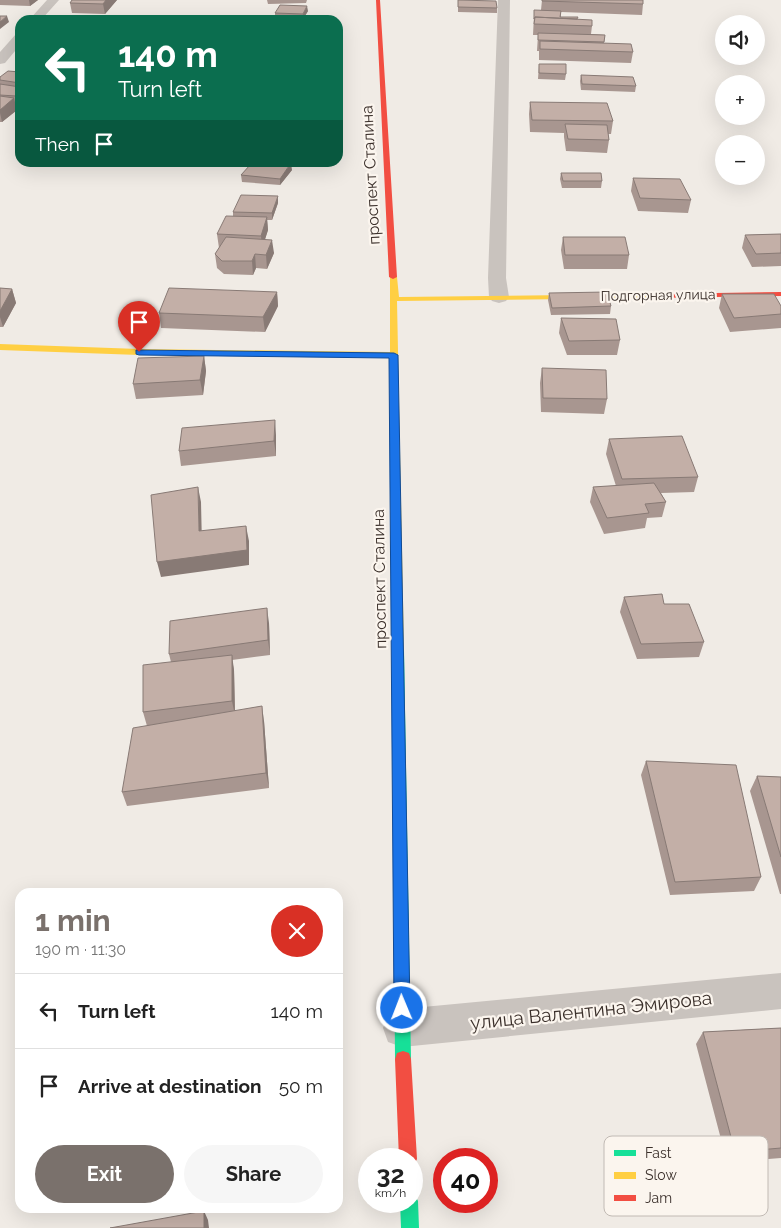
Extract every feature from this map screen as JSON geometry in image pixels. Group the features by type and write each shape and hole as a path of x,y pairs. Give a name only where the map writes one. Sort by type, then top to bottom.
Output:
{"street":[{"path":"40,15 53,0"},
{"name":"проспект Сталина","path":"378,0 394,290 402,1028 407,1148"},
{"path":"499,297 497,278 504,0"},
{"path":"0,60 15,44"},
{"name":"Подгорная улица","path":"394,290 395,299 781,294"},
{"path":"0,348 139,352 394,355"},
{"name":"улица Валентина Эмирова","path":"402,1028 781,991"},
{"path":"409,1213 410,1228"}],"building":[{"path":"72,0 106,0 103,4 70,3"},
{"path":"458,0 496,1 497,8 458,7"},
{"path":"643,0 643,4 542,1"},
{"path":"280,5 307,6 303,14 275,13"},
{"path":"534,10 561,11 560,17 578,17 577,19 535,17 534,19"},
{"path":"0,16 7,16 0,22"},
{"path":"535,17 592,20 592,26 534,24"},
{"path":"538,33 605,35 604,42 538,40"},
{"path":"540,41 631,44 633,52 540,49"},
{"path":"539,64 566,64 566,74 539,73"},
{"path":"8,71 15,72 15,82 0,80 0,77"},
{"path":"581,75 633,77 636,86 582,84"},
{"path":"0,84 15,86 15,96 0,95"},
{"path":"0,96 14,98 0,110"},
{"path":"530,102 607,103 613,121 532,120"},
{"path":"565,124 607,125 609,140 568,139"},
{"path":"248,167 288,167 280,179 241,175"},
{"path":"561,173 601,173 602,181 563,181"},
{"path":"633,178 680,179 691,200 640,198"},
{"path":"241,195 278,196 272,213 233,212"},
{"path":"226,216 267,217 261,236 217,234"},
{"path":"781,234 781,253 756,254 745,235"},
{"path":"226,237 272,240 266,255 255,254 252,261 222,261 215,254"},
{"path":"563,237 625,237 629,255 565,255"},
{"path":"0,288 12,289 0,311"},
{"path":"169,288 277,292 263,317 159,313"},
{"path":"607,292 611,306 552,308 549,293"},
{"path":"722,294 774,294 781,306 781,314 734,318"},
{"path":"561,318 616,319 620,340 569,341"},
{"path":"204,356 200,380 133,384 138,358"},
{"path":"542,368 606,370 607,399 543,398"},
{"path":"275,420 274,441 179,451 182,428"},
{"path":"682,436 698,477 622,479 609,439"},
{"path":"654,483 666,502 645,504 649,513 607,518 593,487"},
{"path":"198,487 199,531 246,526 247,550 157,562 151,495"},
{"path":"662,594 664,604 689,604 704,642 641,644 624,597"},
{"path":"267,608 268,640 169,654 170,621"},
{"path":"232,655 232,701 143,712 143,665"},
{"path":"262,706 266,773 122,792 133,728"},
{"path":"646,761 736,765 761,877 675,882"},
{"path":"757,776 781,777 781,857"},
{"path":"781,1028 781,1148 768,1149 768,1136 731,1136 703,1032"},
{"path":"193,1213 204,1213 204,1228 110,1228"}],"traffic: fast":[{"path":"398,650 403,1059"},
{"path":"409,1213 410,1228"}],"traffic: slow":[{"path":"393,277 398,650"},
{"path":"394,289 395,299 652,296"},
{"path":"0,347 139,352 393,355"}],"traffic: jam":[{"path":"378,0 393,277"},
{"path":"652,296 781,294"},
{"path":"403,1059 407,1148"}],"route":[{"path":"139,352 394,355 402,1008"}]}
